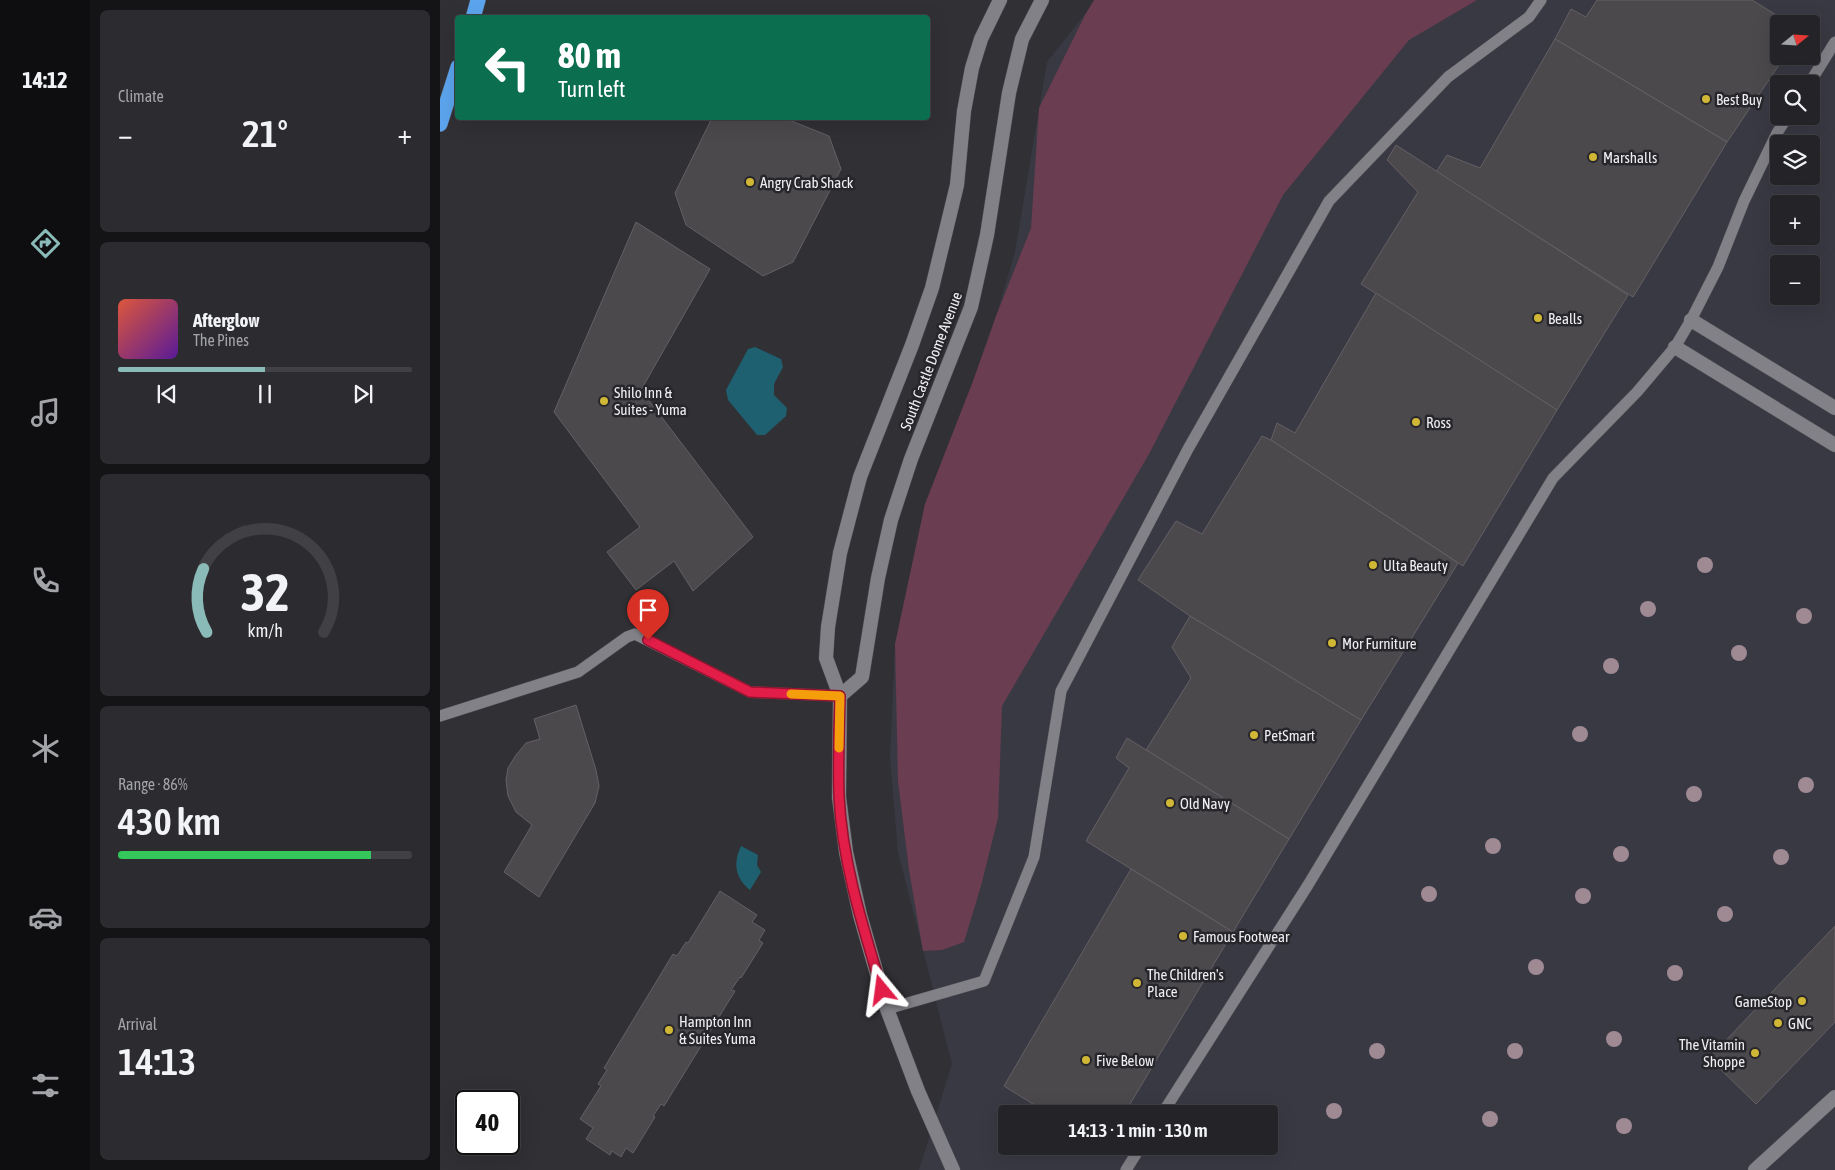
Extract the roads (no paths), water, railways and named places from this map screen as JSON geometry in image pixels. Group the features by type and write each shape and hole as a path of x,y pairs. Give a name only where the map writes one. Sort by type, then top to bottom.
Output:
{"highway":[{"path":"474,15 478,0"},
{"path":"440,124 455,76"}],"street":[{"name":"South Castle Dome Avenue","path":"953,1170 918,1091 887,1009 860,915 846,852 839,797 840,696 826,658 828,627 840,553 860,476 912,345 932,288 957,184 964,111 972,68 981,39 1000,0"},
{"name":"South Castle Dome Avenue","path":"840,696 862,676 878,578 891,520 911,459 971,307 987,235 1009,93 1022,39 1042,0"},
{"path":"1692,320 1835,408"},
{"path":"1675,347 1835,445"},
{"path":"1755,1170 1835,1097"}],"lane":[{"path":"887,1009 984,981 1034,857 1061,691 1188,449 1329,201 1448,77 1529,17 1541,0"},
{"path":"1815,75 1835,42"},
{"path":"1168,1105 1308,885 1554,478 1636,392 1675,347 1692,320 1718,267 1744,201 1782,125"},
{"path":"440,716 578,672 627,637 636,634 750,692 840,696"},
{"path":"1126,1170 1135,1155"}],"water":[{"path":"755,347 781,359 783,367 774,384 774,395 787,408 786,416 765,435 757,435 728,400 726,390 748,349"},
{"path":"741,846 758,855 757,865 761,872 750,890 738,875 736,864"}],"place":[{"name":"Best Buy","path":"1706,99"},
{"name":"Marshalls","path":"1593,157"},
{"name":"Angry Crab Shack","path":"750,182"},
{"name":"Bealls","path":"1538,318"},
{"name":"Shilo Inn & Suites - Yuma","path":"604,401"},
{"name":"Ross","path":"1416,422"},
{"name":"Ulta Beauty","path":"1373,565"},
{"name":"Mor Furniture","path":"1332,643"},
{"name":"PetSmart","path":"1254,735"},
{"name":"Old Navy","path":"1170,803"},
{"name":"Famous Footwear","path":"1183,936"},
{"name":"The Children's Place","path":"1137,983"},
{"name":"GameStop","path":"1802,1001"},
{"name":"GNC","path":"1778,1023"},
{"name":"Hampton Inn & Suites Yuma","path":"669,1030"},
{"name":"The Vitamin Shoppe","path":"1755,1053"},
{"name":"Five Below","path":"1086,1060"}]}
